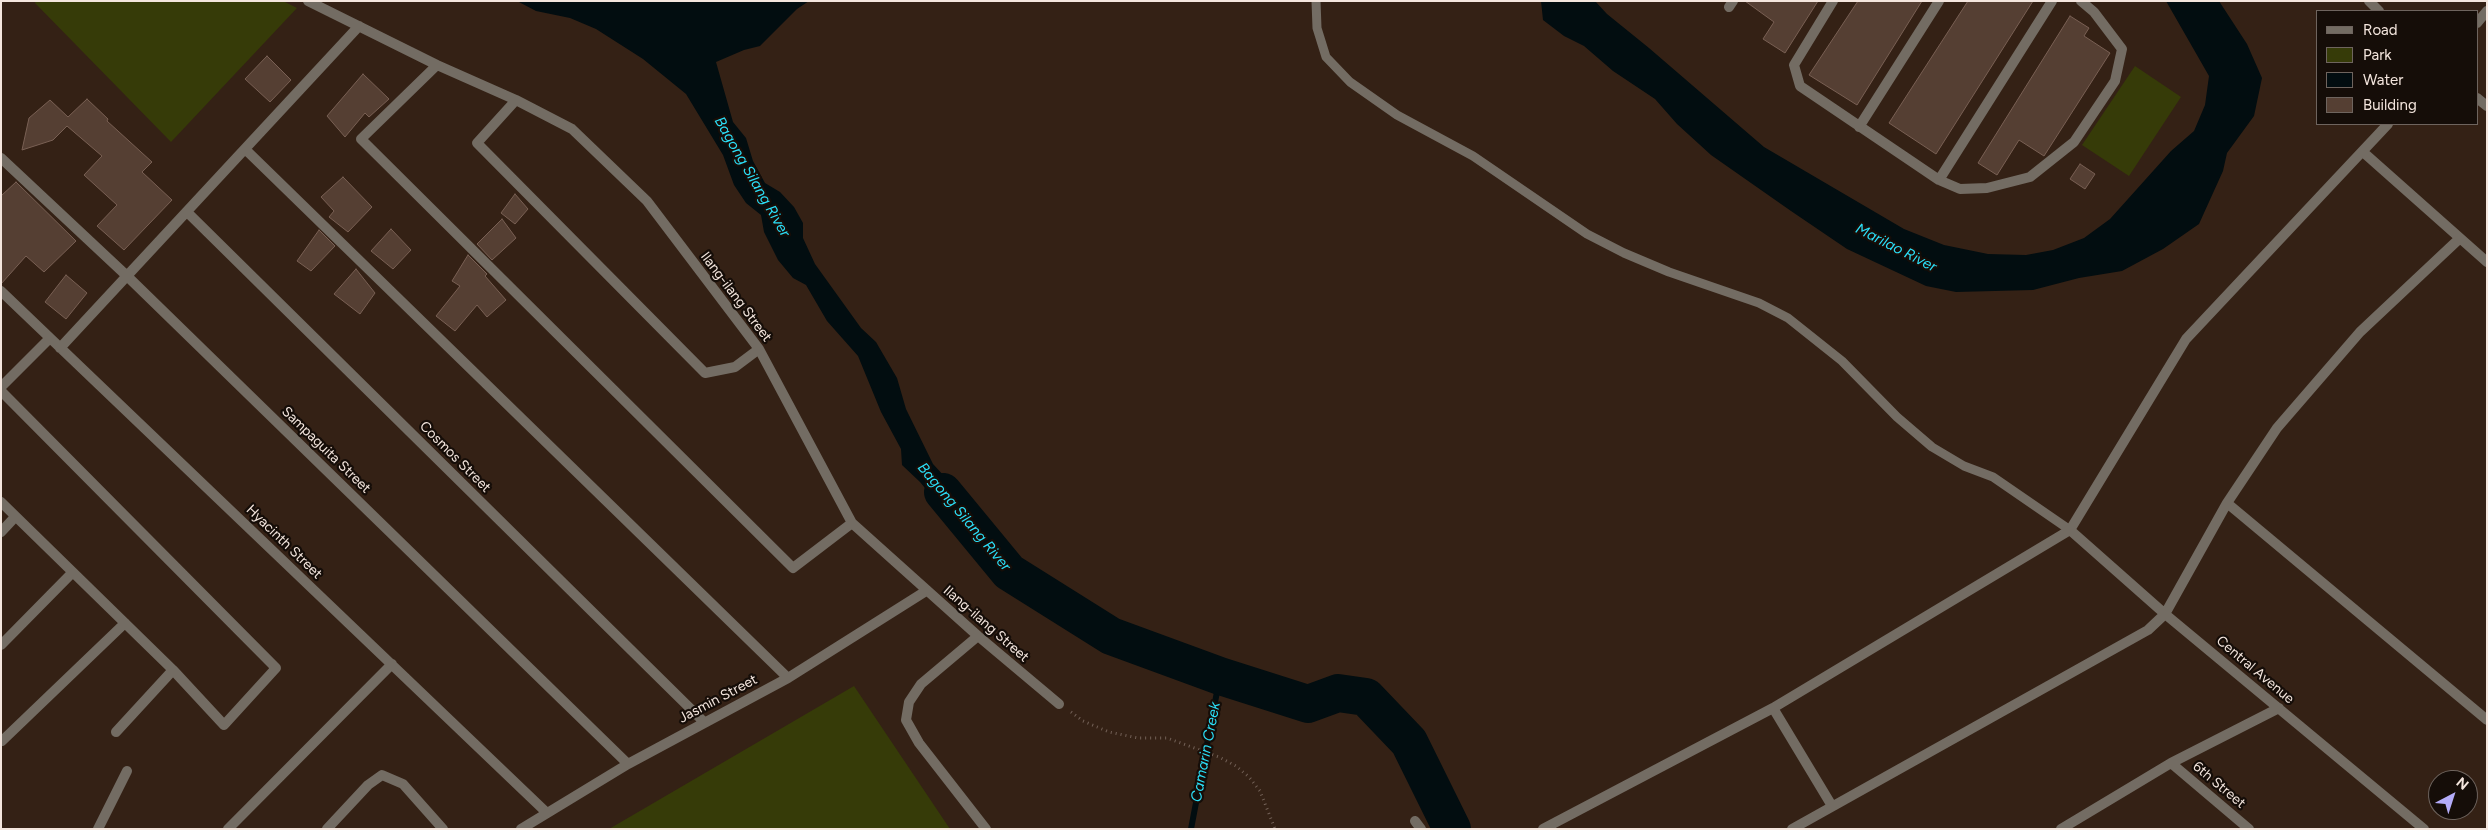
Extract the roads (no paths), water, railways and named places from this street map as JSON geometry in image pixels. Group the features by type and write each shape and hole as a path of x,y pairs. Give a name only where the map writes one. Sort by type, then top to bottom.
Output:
{"street":[{"name":"Ilang-ilang Street","path":"308,1 516,100 572,129 647,201 759,349 852,523 926,591 1059,704"},
{"path":"1833,1 1794,65 1800,86 1939,180 1960,189 1986,188 2030,177 2074,142 2115,81 2122,48 2094,12 2081,1"},
{"path":"1859,127 1939,1"},
{"path":"1939,180 2052,1"},
{"path":"2369,1 2378,10"},
{"path":"2478,22 2487,11"},
{"path":"60,348 359,26"},
{"path":"437,64 361,139 794,568 852,523"},
{"path":"516,100 477,144 706,373 734,367 759,349"},
{"path":"1543,829 1773,708 2070,530 2186,339 2387,125"},
{"path":"245,149 788,678"},
{"path":"2363,152 2487,262"},
{"name":"Sampaguita Street","path":"1,158 127,276 628,764"},
{"name":"Cosmos Street","path":"186,212 704,722"},
{"path":"1792,829 2148,630 2165,614 2227,503 2277,428 2360,332 2459,239"},
{"name":"Hyacinth Street","path":"1,291 547,813"},
{"path":"1,387 50,338"},
{"path":"1,391 276,668 224,725 173,670 1,502"},
{"path":"2227,503 2487,720"},
{"path":"1,532 16,517"},
{"name":"Central Avenue","path":"2070,530 2165,614 2424,829"},
{"path":"1,645 72,573"},
{"name":"Jasmin Street","path":"521,829 628,764 788,678 926,591"},
{"path":"1,739 2,741 125,623"},
{"path":"978,636 921,684 909,702 906,720 919,743 986,829"},
{"path":"228,829 392,664"},
{"path":"116,732 173,670"},
{"path":"1773,708 1832,806"},
{"path":"2061,829 2171,763 2279,708"},
{"name":"6th Street","path":"2171,763 2249,829"},
{"path":"98,829 126,771"},
{"path":"327,829 368,785 382,775 403,784 444,829"}],"lane":[{"path":"1316,1 1317,28 1326,57 1350,82 1397,115 1473,156 1587,234 1633,257 1759,303 1788,318 1842,361 1897,417 1932,447 1964,466 1993,477 2070,530"}],"water":[{"path":"517,1 809,1 797,9 760,46 744,50 716,62 733,122 746,138 753,161 765,183 780,192 794,207 803,223 803,238 815,264 861,328 876,342 897,378 906,409 933,464 970,504 984,525 967,539 920,482 902,465 901,449 881,412 858,356 827,321 806,285 793,278 778,260 764,232 761,215 746,203 734,185 723,155 686,94 643,59 596,29 570,18 536,11"},
{"name":"Marilao River","path":"1541,1 1595,1 1607,14 1764,147 1904,229 1944,245 1988,254 2026,255 2053,250 2084,238 2110,219 2171,151 2194,131 2205,105 2209,76 2166,1 2219,1 2247,44 2262,78 2254,116 2227,153 2223,171 2199,224 2163,249 2122,271 2079,278 2033,290 1956,292 1926,286 1847,249 1711,155 1677,124 1655,99 1613,71 1584,46 1564,36 1543,20"}],"waterway":[{"name":"Bagong Silang River","path":"943,492 1009,572 1111,636 1220,676 1308,704 1338,693 1366,697 1409,742 1452,829"},
{"name":"Camarin Creek","path":"1191,829 1220,676"}]}
